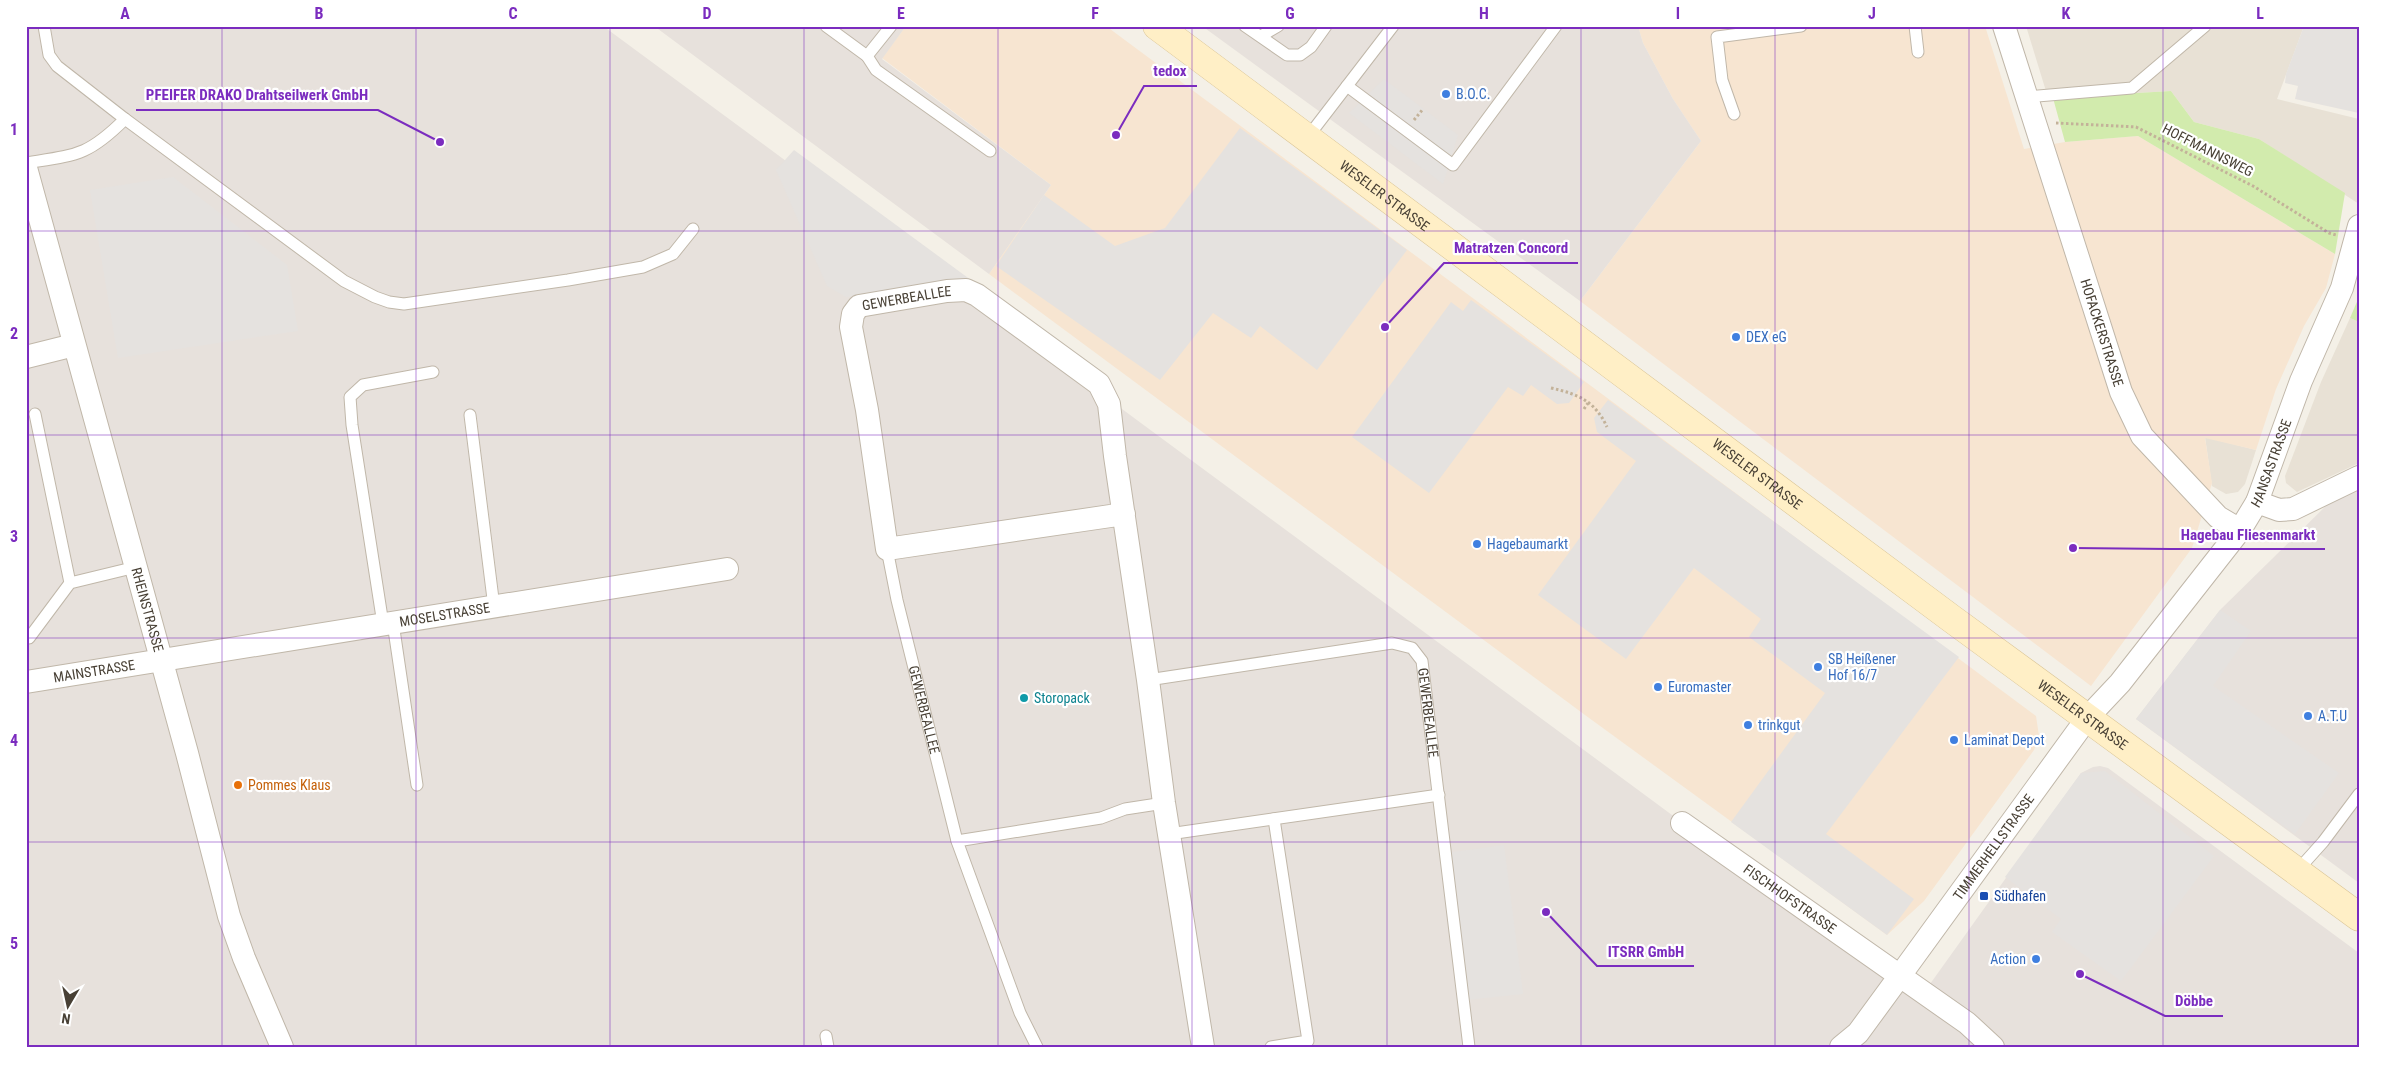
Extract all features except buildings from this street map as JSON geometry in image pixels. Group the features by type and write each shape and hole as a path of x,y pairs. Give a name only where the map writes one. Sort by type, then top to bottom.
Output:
{"main road":[{"name":"WESELER STRASSE","path":"1157,26 1936,607 2359,917"}],"street":[{"name":"HOFACKERSTRASSE","path":"2004,26 2100,332 2121,392 2142,436 2218,517 2240,530"},
{"name":"RHEINSTRASSE","path":"26,168 33,220 74,345 162,660 229,916 244,958 282,1047"},
{"name":"HANSASTRASSE","path":"2088,718 2120,683 2240,530 2257,502 2301,381 2342,288 2357,233"},
{"name":"GEWERBEALLEE","path":"887,549 867,410 851,327 853,314 858,306 947,291 966,290 977,295 1099,384 1109,404 1164,803 1202,1047"},
{"path":"26,357 74,345"},
{"path":"2257,502 2279,510 2293,509 2359,477"},
{"path":"887,549 1124,514"},
{"name":"MOSELSTRASSE","path":"162,660 727,568"},
{"name":"MAINSTRASSE","path":"26,682 162,660"},
{"name":"TIMMERHELLSTRASSE","path":"1841,1047 1858,1032 2088,718"},
{"name":"FISCHHOFSTRASSE","path":"1682,824 1899,977"},
{"path":"1899,977 1967,1023 1993,1047"}],"lane":[{"path":"44,26 49,54 58,66 125,119 344,281 390,302 414,302 568,280 643,267 673,254 693,229"},
{"path":"826,26 867,56 876,70 990,151"},
{"path":"867,56 891,26"},
{"path":"1245,26 1287,54 1300,55 1311,48 1326,26"},
{"path":"1261,36 1278,26"},
{"path":"1307,138 1393,26"},
{"path":"1347,86 1453,165 1556,26"},
{"path":"1734,114 1722,80 1717,38 1801,26"},
{"path":"1915,26 1918,52"},
{"path":"2027,97 2132,88 2205,26"},
{"path":"26,162 79,154 94,146 125,119"},
{"path":"417,785 352,425 350,397 363,384 433,372"},
{"path":"35,414 70,583"},
{"path":"470,414 494,606"},
{"name":"GEWERBEALLEE","path":"887,549 897,600 958,841 1020,1013 1037,1047"},
{"path":"26,638 29,638 70,583 136,567"},
{"name":"GEWERBEALLEE","path":"1148,680 1392,643 1412,648 1422,660 1470,1047"},
{"path":"1169,834 1439,794"},
{"path":"2296,871 2323,842 2359,794"},
{"path":"958,841 1101,818 1125,809 1164,803"},
{"path":"1271,1047 1308,1041 1274,819"}],"path":[{"name":"HOFFMANNSWEG","path":"2035,122 2136,127 2253,186 2329,234 2357,233"},
{"path":"1551,388 1576,393 1600,411 1606,427"},
{"path":"1584,409 1588,403"}],"shaded area":[{"path":"26,26 603,26 1920,998 2081,773 2100,766 2108,768 2359,953 2359,1047 26,1047"},
{"path":"654,26 906,26 882,59 1051,185 989,274"},
{"path":"906,26 1106,26 2036,716 2039,736 2034,750 1924,901 1887,935 1585,715 989,274 1051,185 882,58"},
{"path":"1202,26 1638,26 1643,43 1673,99 1701,141 1580,301"},
{"path":"1638,26 1985,26 2024,149 2065,142 2138,136 2335,254 2326,288 2304,326 2276,389 2256,450 2205,438 2212,483 2192,548 2091,686 1580,301 1701,141 1673,99 1643,43"},
{"path":"2026,26 2304,26 2277,99 2359,119 2359,204 2259,139 2194,122 2171,91 2054,98 2049,101"},
{"path":"2304,26 2359,26 2359,113 2295,99 2298,86 2285,83 2286,74"},
{"path":"1384,79 1458,135 1443,184 1349,113"},
{"path":"1240,128 1407,250 1317,370 1260,326 1251,338 1213,313 1160,380 996,266 1044,195 1115,246 1165,228"},
{"path":"794,150 975,283 846,297 827,286 776,170"},
{"path":"173,177 287,265 298,331 118,358 90,190"},
{"path":"1471,300 1584,382 1569,403 1557,404 1531,385 1523,396 1508,387 1429,493 1352,437 1451,302 1463,311"},
{"path":"2350,318 2359,322 2359,463 2297,492 2286,483 2285,476 2321,382"},
{"path":"1608,400 1959,657 1826,834 1914,899 1887,935 1731,822 1825,693 1749,637 1761,619 1694,568 1626,659 1538,595 1636,461 1597,432 1594,418"},
{"path":"2205,437 2256,450 2245,484 2238,492 2226,494 2212,486"},
{"path":"2359,486 2359,883 2136,719 2220,610 2336,496"},
{"path":"2220,610 2251,631 2213,686 2339,773 2295,834 2136,719"},
{"path":"2105,771 2214,856 2121,981 2052,932 2061,919 2005,877 2081,773"},
{"path":"1504,845 1523,994 1457,1001 1439,854"}],"green space":[{"path":"2171,91 2194,122 2259,139 2345,193 2335,254 2138,136 2065,142 2053,98"},
{"path":"2359,297 2359,322 2350,318"}],"place":[{"name":"B.O.C.","path":"1446,94"},
{"name":"tedox","path":"1116,135"},
{"name":"PFEIFER DRAKO Drahtseilwerk GmbH","path":"440,142"},
{"name":"Matratzen Concord","path":"1385,327"},
{"name":"DEX eG","path":"1736,337"},
{"name":"Hagebaumarkt","path":"1477,544"},
{"name":"Hagebau Fliesenmarkt","path":"2073,548"},
{"name":"SB Heißener Hof 16/7","path":"1818,667"},
{"name":"Euromaster","path":"1658,687"},
{"name":"Storopack","path":"1024,698"},
{"name":"A.T.U","path":"2308,716"},
{"name":"trinkgut","path":"1748,725"},
{"name":"Laminat Depot","path":"1954,740"},
{"name":"Pommes Klaus","path":"238,785"},
{"name":"Südhafen","path":"1984,896"},
{"name":"ITSRR GmbH","path":"1546,912"},
{"name":"Action","path":"2036,959"},
{"name":"Döbbe","path":"2080,974"}]}
